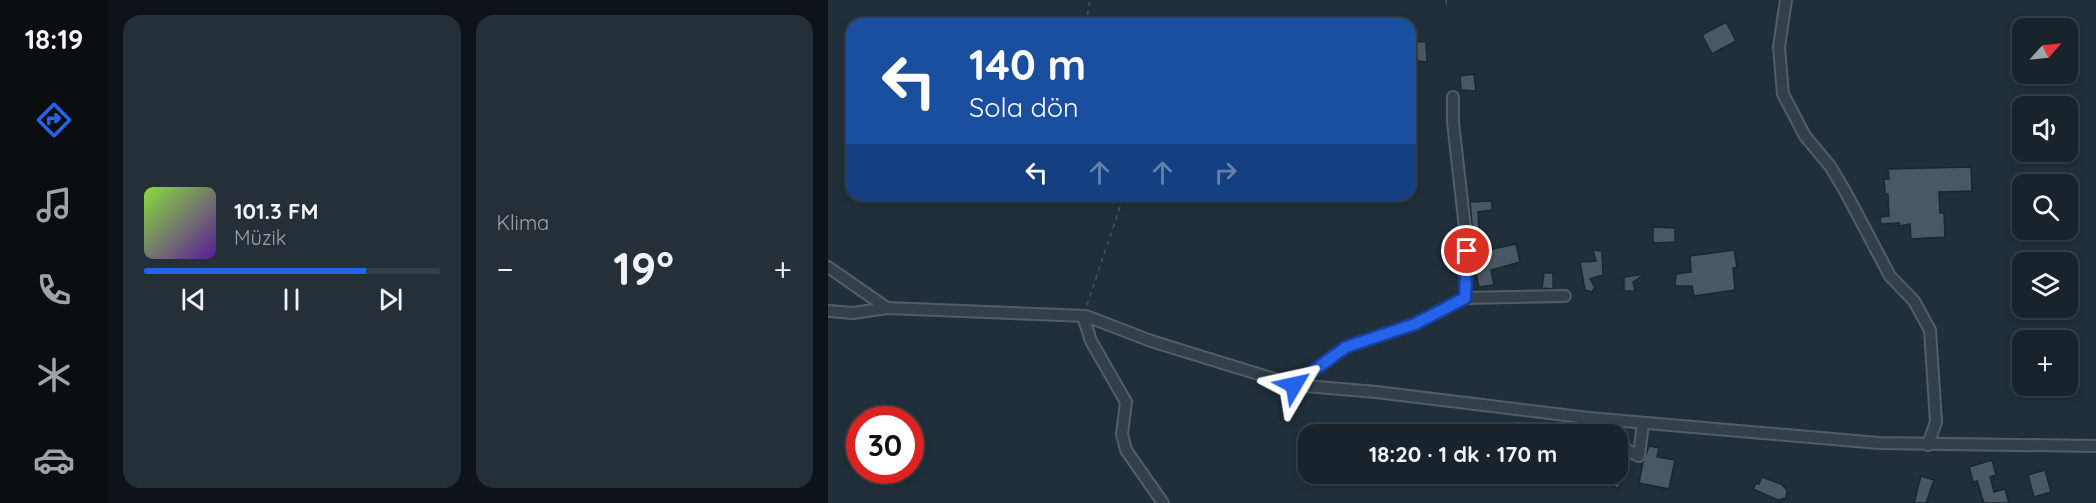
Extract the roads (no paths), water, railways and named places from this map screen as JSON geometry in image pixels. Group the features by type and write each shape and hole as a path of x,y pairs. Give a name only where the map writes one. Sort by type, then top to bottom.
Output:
{"street":[{"path":"1786,0 1779,47 1783,94 1805,136 1830,166 1845,191 1890,276 1914,301 1930,330 1936,422 1928,445"},
{"path":"1453,98 1452,123 1466,237 1465,298"},
{"path":"828,267 886,308"},
{"path":"1294,385 1346,347 1415,324 1465,298 1565,296"},
{"path":"828,311 854,313 886,308 1083,316 1151,341 1294,385 1643,423 1928,445 2009,443 2096,446"},
{"path":"1083,316 1091,341 1126,402 1122,434 1126,450 1163,503"},
{"path":"1628,450 1639,456 1643,423"}]}
